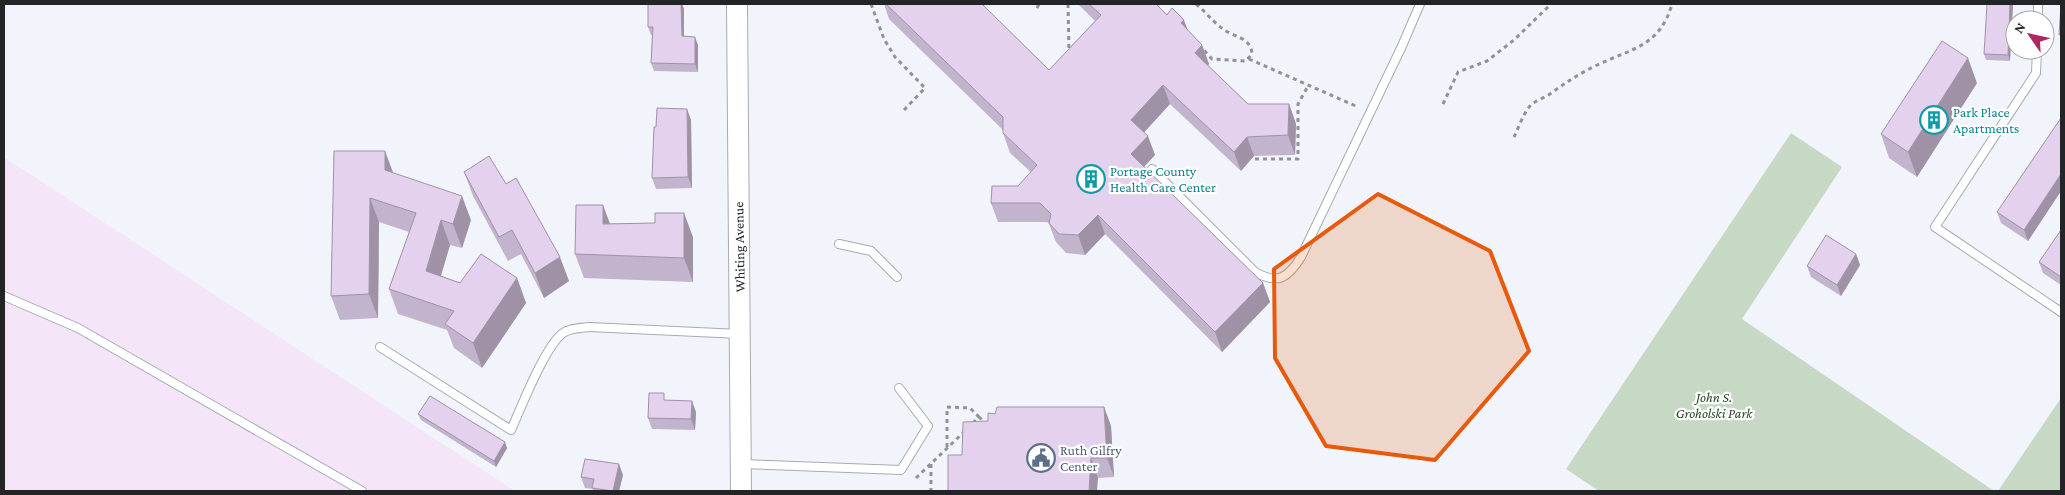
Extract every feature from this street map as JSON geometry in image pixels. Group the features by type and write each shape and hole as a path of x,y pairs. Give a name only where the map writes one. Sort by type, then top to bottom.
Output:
{"street":[{"name":"Whiting Avenue","path":"737,4 741,491"}],"lane":[{"path":"1152,169 1255,272 1265,278 1281,278 1289,274 1301,256 1420,4"},
{"path":"2037,60 2036,73 1935,227 2061,312"},
{"path":"839,244 871,251 897,277"},
{"path":"4,296 78,328 362,491"},
{"path":"380,348 511,430 549,350 562,334 569,330 589,327 740,334"},
{"path":"741,464 901,470 928,426 899,388"}],"path":[{"path":"871,4 884,39 895,57 925,88 904,110"},
{"path":"1068,4 1069,58"},
{"path":"1196,4 1223,29 1243,39 1252,49 1252,54 1249,59 1241,62 1212,59 1199,45"},
{"path":"1444,104 1458,72 1487,61 1514,40 1551,4"},
{"path":"1514,137 1531,105 1568,80 1646,44 1661,30 1669,15 1672,4"},
{"path":"1249,59 1370,112"},
{"path":"1255,159 1298,159 1298,104 1308,86"},
{"path":"947,448 947,407 970,408 990,427"},
{"path":"916,478 979,417"},
{"path":"931,464 931,491"}],"highlighted area":[{"path":"1378,194 1490,251 1529,351 1435,460 1326,446 1275,358 1274,269"}],"shaded area":[{"path":"4,157 515,491 4,491"}],"green space":[{"name":"John S. Groholski Park","path":"1791,133 1842,167 1742,319 1994,491 1599,491 1566,469"},
{"path":"2061,398 2061,491 1998,491"}],"building":[{"path":"648,4 681,4 682,36 695,37 695,64 651,63 653,27 648,27"},
{"name":"Portage County Health Care Center","path":"886,4 982,4 1049,70 1101,15 1089,4 1156,4 1167,15 1172,8 1184,20 1181,23 1202,45 1195,53 1248,104 1289,104 1288,135 1247,137 1234,152 1163,85 1131,120 1148,136 1131,154 1263,283 1215,332 1098,215 1078,235 1059,234 1049,223 1051,214 1040,203 991,203 992,186 1018,186 1037,165 1003,133 1003,117"},
{"path":"1987,4 2010,4 2010,10 2005,10 2005,55 1984,54"},
{"path":"2061,5 2061,35 2059,35"},
{"path":"1942,41 1968,58 1908,152 1881,134"},
{"path":"657,108 687,109 688,177 652,178 654,127 656,127"},
{"path":"2061,118 2061,174 2024,230 1997,212"},
{"path":"334,151 385,151 385,170 462,196 453,224 441,220 426,271 460,283 481,254 517,278 473,343 445,324 454,311 389,289 416,213 370,198 369,294 331,296"},
{"path":"489,156 506,184 516,178 560,257 535,273 512,230 499,237 464,172"},
{"path":"576,205 603,205 603,224 655,223 655,213 684,213 684,258 575,254"},
{"path":"2061,230 2061,277 2039,262"},
{"path":"1826,235 1856,254 1837,285 1807,266"},
{"path":"649,393 664,393 664,400 692,401 691,419 648,418"},
{"path":"430,396 505,442 494,461 418,414"},
{"name":"Ruth Gilfry Center","path":"997,407 1104,407 1107,458 1091,458 1089,491 948,491 948,455 962,455 963,422 988,421 988,413 995,414"},
{"path":"585,459 619,464 613,491 592,488 594,479 581,477"}],"place":[{"name":"Park Place Apartments","path":"1934,120"},
{"name":"Portage County Health Care Center","path":"1091,179"},
{"name":"Ruth Gilfry Center","path":"1041,458"}]}
